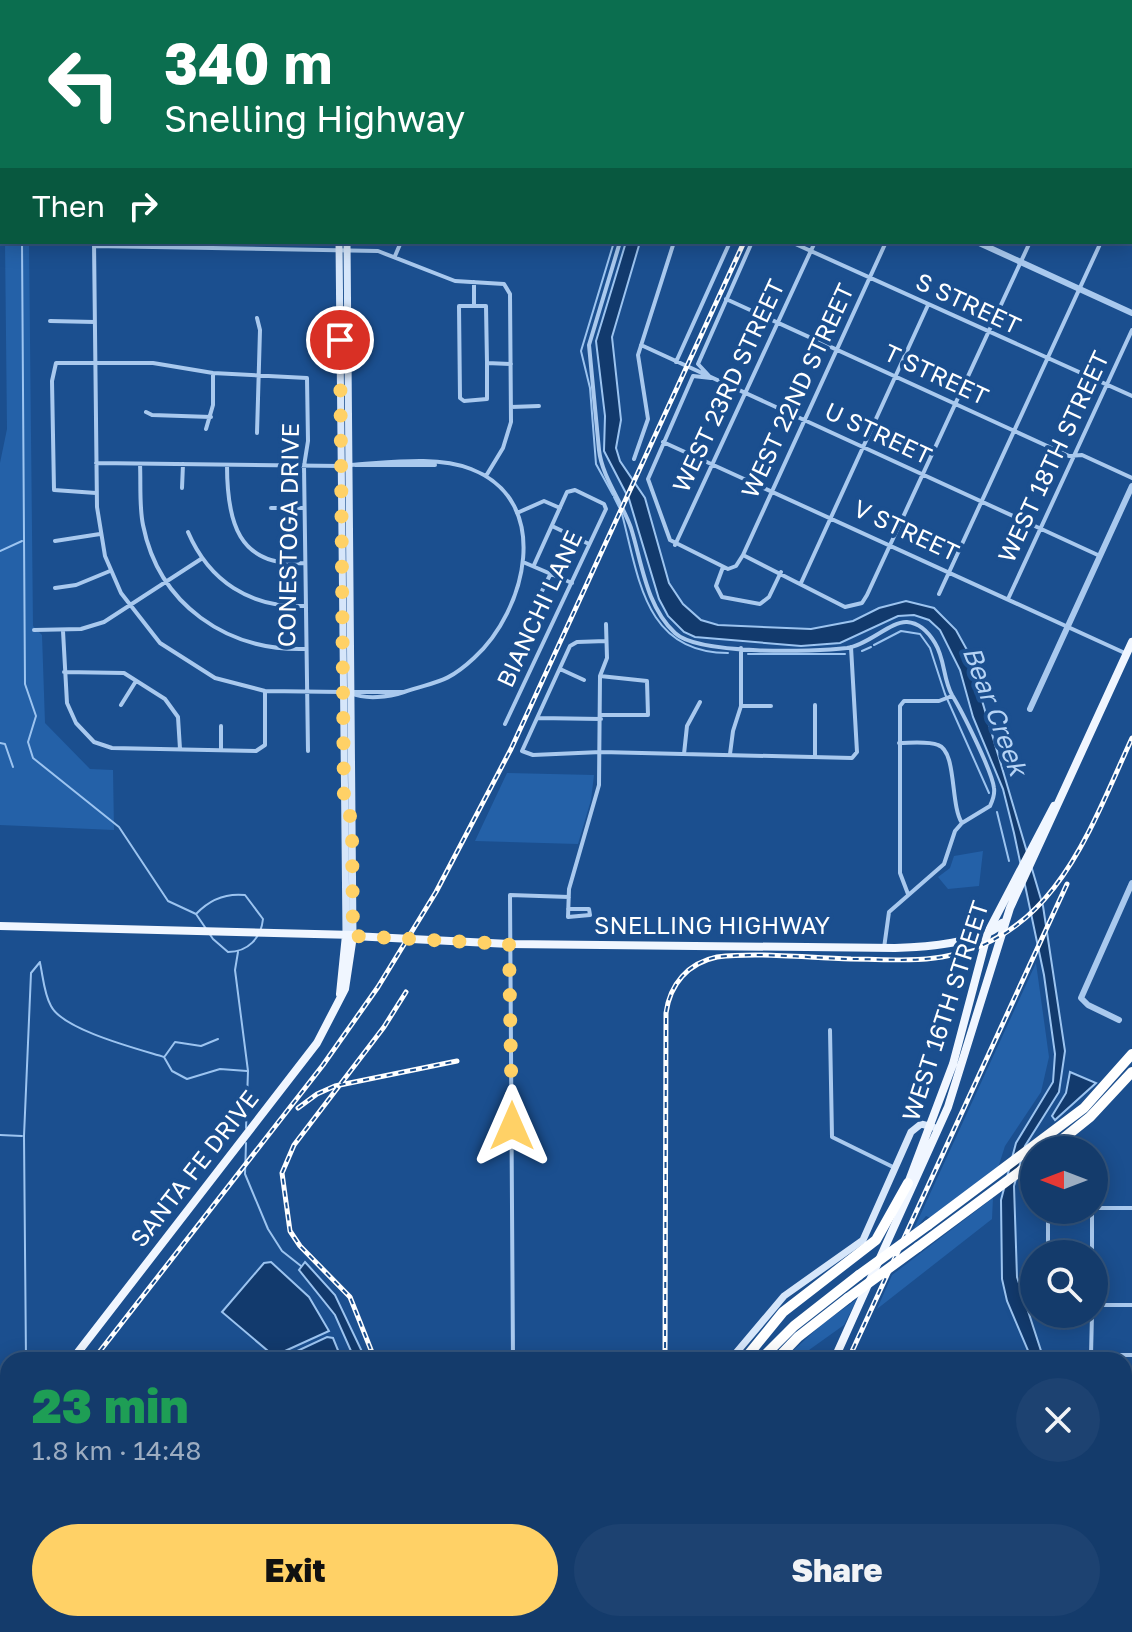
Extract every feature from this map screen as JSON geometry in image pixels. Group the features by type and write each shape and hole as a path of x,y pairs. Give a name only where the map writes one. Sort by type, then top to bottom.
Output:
{"highway":[{"path":"768,1352 794,1326 859,1275 992,1179 1096,1097 1132,1054"},
{"path":"1066,1136 1090,1117 1132,1072"},
{"path":"784,1352 848,1298 1020,1172"},
{"path":"750,1352 783,1312 876,1240 908,1183"}],"main road":[{"path":"343,246 349,465 344,806 350,936"},
{"name":"WEST 16TH STREET","path":"888,1240 908,1183 959,1076 983,985 1010,908 1119,669 1129,655 1132,642"},
{"path":"1119,669 1132,664"},
{"path":"347,692 352,830 350,936"},
{"name":"WEST 16TH STREET","path":"838,1352 934,1128 981,953 996,910 1058,802"},
{"path":"344,806 349,809 352,830"},
{"path":"983,985 995,939 989,932 1001,924 1010,908"},
{"path":"974,935 996,910"},
{"name":"SNELLING HIGHWAY","path":"0,926 509,944 884,948 926,946 989,932"},
{"name":"SANTA FE DRIVE","path":"78,1352 317,1043 340,997 350,968 350,936"},
{"path":"961,939 976,939 981,953"},
{"path":"737,1352 784,1296 863,1240 914,1128 921,1124 934,1128"}],"street":[{"path":"349,465 378,468 420,463 460,465 486,476 501,488 517,513 522,527 523,562 510,610 495,635 469,663 435,685 403,692 265,691 226,682 190,665 160,643 130,608 110,571 100,534 96,493 94,244 343,246 395,256 448,279 500,282 507,286 510,294 511,407 507,440 486,476"},
{"path":"395,256 400,244"},
{"path":"619,244 589,345 600,458 623,505 644,579 663,619 676,634 691,643 794,651 851,647 869,642 896,624 915,624 927,633 940,653 948,697 994,787 990,806 962,823 955,831 944,864 889,912 884,948"},
{"path":"634,459 648,419 638,363 641,345 673,244"},
{"path":"676,362 729,244"},
{"path":"711,378 698,364 751,244"},
{"name":"S STREET","path":"795,244 1105,387 1132,396"},
{"name":"WEST 23RD STREET","path":"675,545 814,244"},
{"name":"WEST 22ND STREET","path":"743,555 885,244"},
{"path":"981,244 1132,313"},
{"path":"711,378 693,376 648,475 664,532 675,545 723,567 736,566 743,555 801,583 810,592 845,607 865,599 1029,244"},
{"path":"939,594 1100,244"},
{"path":"474,282 474,306"},
{"name":"T STREET","path":"726,299 1069,456 1082,455 1132,478"},
{"path":"801,583 928,305"},
{"path":"459,306 486,306 487,363 487,399 464,401 460,398 459,306"},
{"path":"257,318 257,433"},
{"path":"50,321 95,322"},
{"name":"WEST 18TH STREET","path":"1008,599 1132,330"},
{"name":"U STREET","path":"641,345 1100,556"},
{"path":"96,493 61,493 52,485 53,366 95,362 159,363 213,373 259,374"},
{"path":"487,363 511,364"},
{"path":"206,429 211,417 213,373"},
{"name":"CONESTOGA DRIVE","path":"259,374 307,378 308,441 304,466 304,508 308,751"},
{"path":"511,407 539,406"},
{"path":"146,412 152,415 211,417"},
{"name":"V STREET","path":"663,441 1129,655"},
{"path":"96,463 436,464"},
{"path":"140,463 144,529 152,557 166,582 194,614 221,632 263,647 305,649"},
{"path":"182,488 183,464"},
{"path":"227,465 230,519 245,543 272,560 305,563"},
{"path":"1030,709 1132,486"},
{"name":"BIANCHI LANE","path":"505,724 606,509 604,504 575,490 567,492 560,508"},
{"path":"517,513 544,501 560,508 534,565"},
{"path":"271,508 304,508"},
{"path":"552,526 590,545"},
{"path":"188,532 201,559 222,581 245,595 274,605 305,606"},
{"path":"55,541 100,534"},
{"path":"34,630 63,631 96,625 130,608 201,559"},
{"path":"523,562 572,583"},
{"path":"723,567 716,586 718,593 726,600 755,604 769,597 781,572"},
{"path":"55,588 76,585 110,571"},
{"path":"542,591 551,573"},
{"path":"568,909 589,909 590,915 568,917 568,909 598,794 600,676 606,661 606,624"},
{"path":"63,631 69,711 94,742 112,748 256,751 265,745 265,691"},
{"path":"606,641 574,643 522,751 533,755 601,752 854,757 856,689 851,647"},
{"path":"730,754 741,706 741,648"},
{"path":"560,669 584,680"},
{"path":"64,672 113,670 136,681 176,711 180,749"},
{"path":"538,718 648,715 647,681 600,676"},
{"path":"121,705 136,681"},
{"path":"908,894 900,873 901,702 948,697"},
{"path":"684,754 687,726 700,702"},
{"path":"815,705 815,757"},
{"path":"741,706 771,706"},
{"path":"221,726 221,750"},
{"path":"899,743 937,744 944,749 952,768 954,806 962,823"},
{"path":"1119,1020 1088,1005 1081,998 1132,883"},
{"path":"513,1352 510,895 569,897"},
{"path":"830,1030 832,1137 896,1168"},
{"path":"1108,1209 1132,1208"},
{"path":"1108,1305 1132,1305"},
{"path":"1091,1352 1092,1328"}],"shaded area":[{"path":"5,244 29,244 33,626 42,635 45,723 90,769 113,770 114,830 0,825 0,463 7,429"},
{"path":"625,244 639,244 612,337 621,420 616,448 620,461 645,498 669,583 683,604 701,620 718,625 811,629 853,621 879,608 906,601 934,608 956,630 967,650 1043,906 1065,1051 1059,1092 1031,1136 1020,1136 1053,1082 1055,1054 1044,975 1003,789 973,717 960,670 940,630 929,620 914,615 898,616 840,643 801,646 695,637 684,632 668,616 659,599 629,499 604,451 605,416 596,341"},
{"path":"507,773 594,775 591,800 578,844 475,841"},
{"path":"983,851 979,886 948,889 938,877 950,868 954,856"},
{"path":"1036,963 1049,1057 1041,1092 1005,1146 998,1168 931,1218 926,1216 912,1233"},
{"path":"1070,1072 1096,1083 1055,1120 1052,1116 1066,1093"},
{"path":"1020,1136 1020,1164 1014,1186 1020,1328 1034,1328 1041,1352 1029,1352 1007,1301 1002,1279 1001,1200"},
{"path":"993,1198 992,1219 877,1309 892,1275"},
{"path":"271,1262 309,1297 329,1331 283,1352 269,1352 222,1312 264,1263"},
{"path":"305,1262 335,1295 362,1352 351,1352 335,1315 299,1270"},
{"path":"857,1299 844,1325 806,1352 792,1352 821,1325"},
{"path":"327,1337 333,1338 339,1352 295,1352"}],"waterway":[{"path":"22,244 25,684 36,716 28,742 33,758 119,827 168,901 196,914"},
{"path":"613,244 581,351 590,388 596,464 613,495"},
{"path":"614,497 619,507"},
{"path":"622,514 641,587 662,626 679,640 700,650 728,653"},
{"path":"0,551 22,541"},
{"path":"874,645 901,631 920,634 930,648 945,694 989,793"},
{"path":"862,651 871,647"},
{"path":"748,654 845,654"},
{"path":"0,743 5,744 13,767"},
{"path":"997,812 1009,861"},
{"path":"245,895 263,919 262,926 247,947 228,952 213,939 196,914 219,898 245,895"},
{"path":"238,952 235,970 248,1071 246,1128"},
{"path":"26,1352 24,1136 31,973 40,962"},
{"path":"40,963 51,1006 58,1015 85,1031 164,1057 172,1071 187,1079 220,1069 247,1071"},
{"path":"165,1056 175,1042 201,1046 218,1039"},
{"path":"0,1135 22,1136"},
{"path":"246,1143 245,1174 268,1229 282,1251 301,1266"}],"railway":[{"path":"99,1352 323,1065 378,987 436,892 511,749 743,244"},
{"path":"665,1352 666,1013 672,993 682,976 697,964 717,957 767,955 919,959 942,957 981,946 1013,928 1041,903 1064,874 1083,842 1132,738"},
{"path":"852,1352 1067,884"},
{"path":"372,1352 350,1297 300,1246 290,1231 282,1173 294,1145 384,1027 406,992"},
{"path":"298,1108 335,1086 457,1061"}],"route":[{"path":"340,340 344,806 349,809 349,826 352,830 353,936 509,944 512,1126"}],"water label":[{"name":"Bear Creek","path":"995,711"}]}
